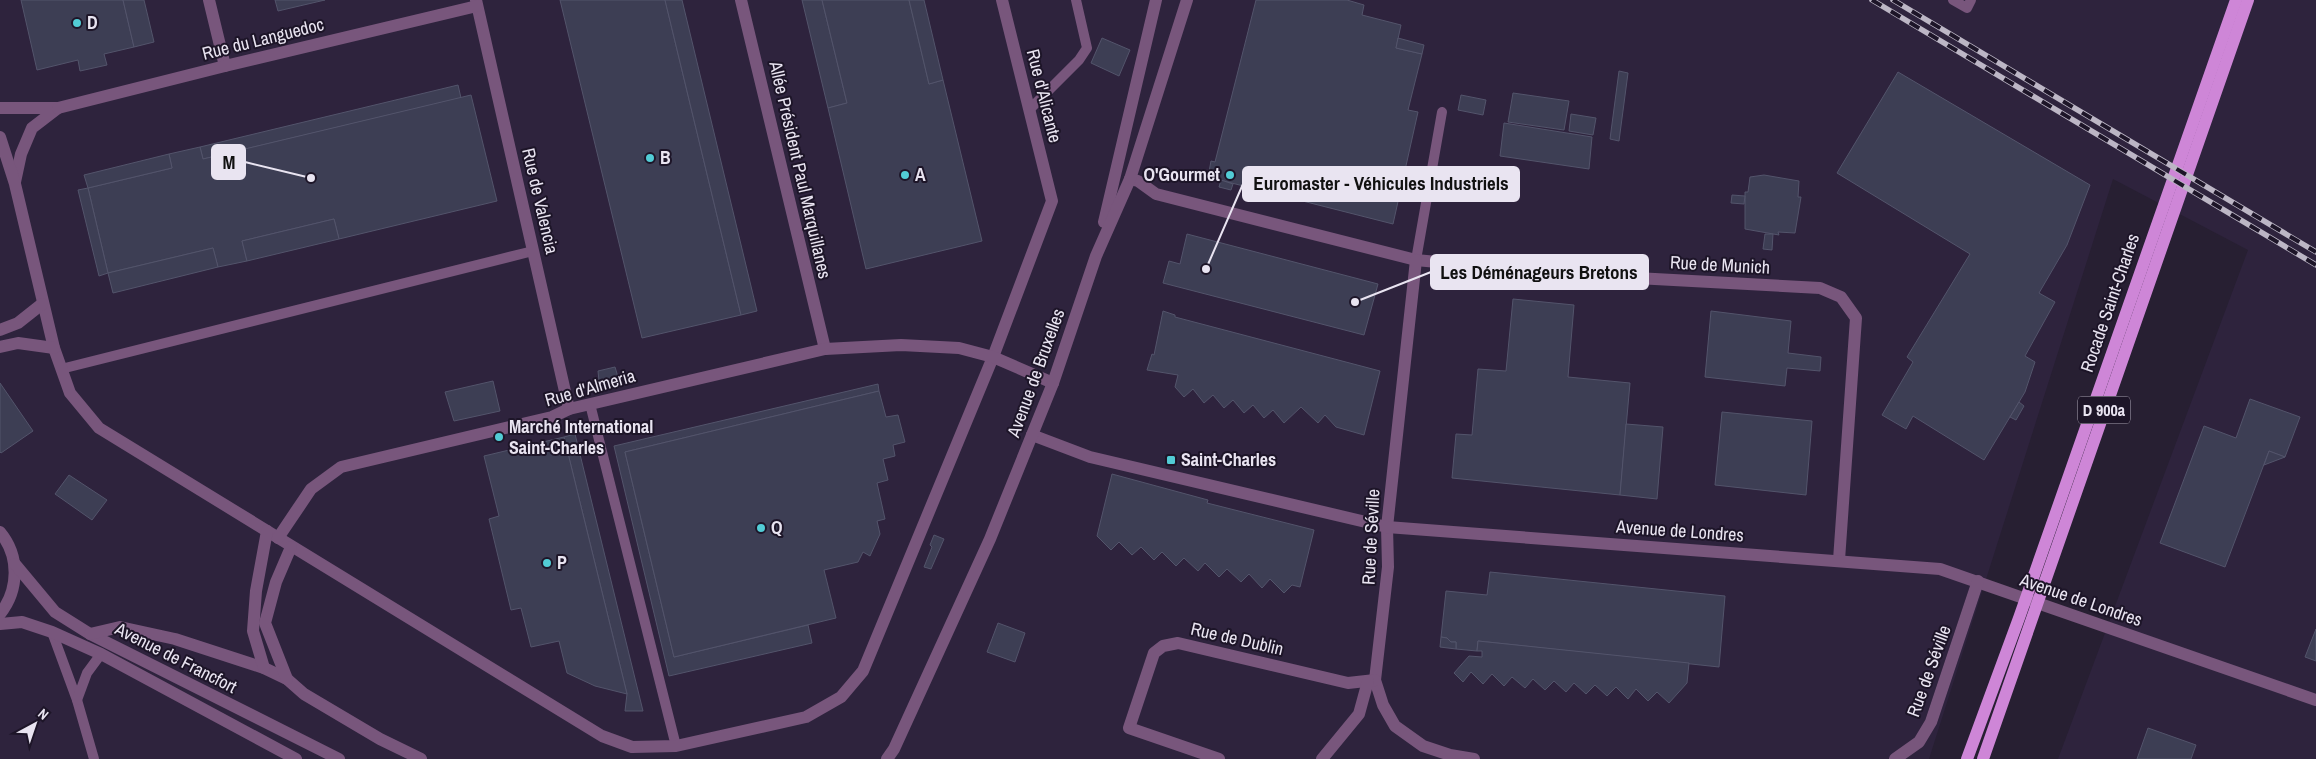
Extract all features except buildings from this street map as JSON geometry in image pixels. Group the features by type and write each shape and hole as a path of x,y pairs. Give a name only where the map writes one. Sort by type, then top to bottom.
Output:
{"main road":[{"name":"Rocade Saint-Charles","path":"1983,759 2025,620 2036,567 2155,245 2202,110 2236,0"},
{"name":"Rocade Saint-Charles","path":"2202,110 2248,0"},
{"name":"Rocade Saint-Charles","path":"1967,759 2002,660 2048,574 2155,245"},
{"path":"1959,759 2002,660"}],"street":[{"path":"209,0 225,66"},
{"name":"Allée Président Paul Marquillanes","path":"741,0 825,349"},
{"name":"Rue d'Alicante","path":"993,357 1052,201 1002,0"},
{"path":"1096,256 1155,6 1144,0"},
{"name":"Avenue de Bruxelles","path":"892,756 990,539 1032,435 1096,256 1130,179 1187,0"},
{"name":"Rue du Languedoc","path":"0,108 58,108 477,3"},
{"name":"Rue de Valencia","path":"477,3 569,409"},
{"name":"Rue du Languedoc","path":"15,184 21,154 32,128 58,108"},
{"path":"0,137 15,184 42,304 61,369 70,393 99,428 602,736 632,747 676,746 806,717 842,697 863,671 993,357"},
{"name":"Rue de Munich","path":"1130,179 1138,181 1156,194 1416,260 1562,274 1820,288 1842,298 1856,318 1839,560"},
{"name":"Rue de Séville","path":"1416,260 1387,527 1388,567 1372,681 1395,726 1423,746 1450,757 1474,759"},
{"path":"0,330 18,323 42,304"},
{"path":"0,347 18,343 54,348"},
{"name":"Rue d'Almeria","path":"273,535 311,489 341,467 552,417 569,409 825,349 901,345 959,348 993,357 1052,383"},
{"name":"Avenue de Londres","path":"1032,435 1090,457 1387,527 1940,569 2316,700"},
{"path":"0,532 10,548 14,564 15,581 10,598 0,614"},
{"path":"264,668 253,631 256,591 273,535"},
{"path":"287,680 265,623 276,582 292,547"},
{"name":"Avenue de Francfort","path":"14,564 55,612 90,634 339,759"},
{"name":"Rue de Séville","path":"1895,759 1919,742 1931,722 1978,581"},
{"name":"Avenue de Francfort","path":"0,624 22,622 52,632 101,654 296,759"},
{"path":"90,634 120,628 175,639 264,668 287,680 304,694 380,739 421,759"},
{"name":"Rue de Dublin","path":"1219,759 1128,728 1154,653 1163,646 1178,644 1348,684 1372,681"},
{"path":"1322,759 1359,714 1372,681"}],"lane":[{"path":"1029,110 1079,60 1088,48 1076,0"},
{"path":"1953,0 1967,8 1971,0"},
{"path":"1416,260 1442,112"},
{"path":"61,369 533,251"},
{"path":"590,404 676,746"},
{"path":"52,632 94,759"},
{"path":"76,700 87,673 101,654"}],"shaded area":[{"name":"Saint-Charles","path":"0,0 2316,0 2316,759 2058,759 2248,250 2113,179 1929,759 0,759"}],"railway":[{"path":"1872,0 2316,265"},
{"path":"1893,0 2316,252"}],"place":[{"name":"D","path":"77,23"},
{"name":"B","path":"650,158"},
{"name":"A","path":"905,175"},
{"name":"O'Gourmet","path":"1230,175"},
{"name":"M","path":"311,178"},
{"name":"Euromaster - Véhicules Industriels","path":"1206,269"},
{"name":"Les Déménageurs Bretons","path":"1355,302"},
{"name":"Marché International Saint-Charles","path":"499,437"},
{"name":"Saint-Charles","path":"1171,460"},
{"name":"Q","path":"761,528"},
{"name":"P","path":"547,563"}]}
